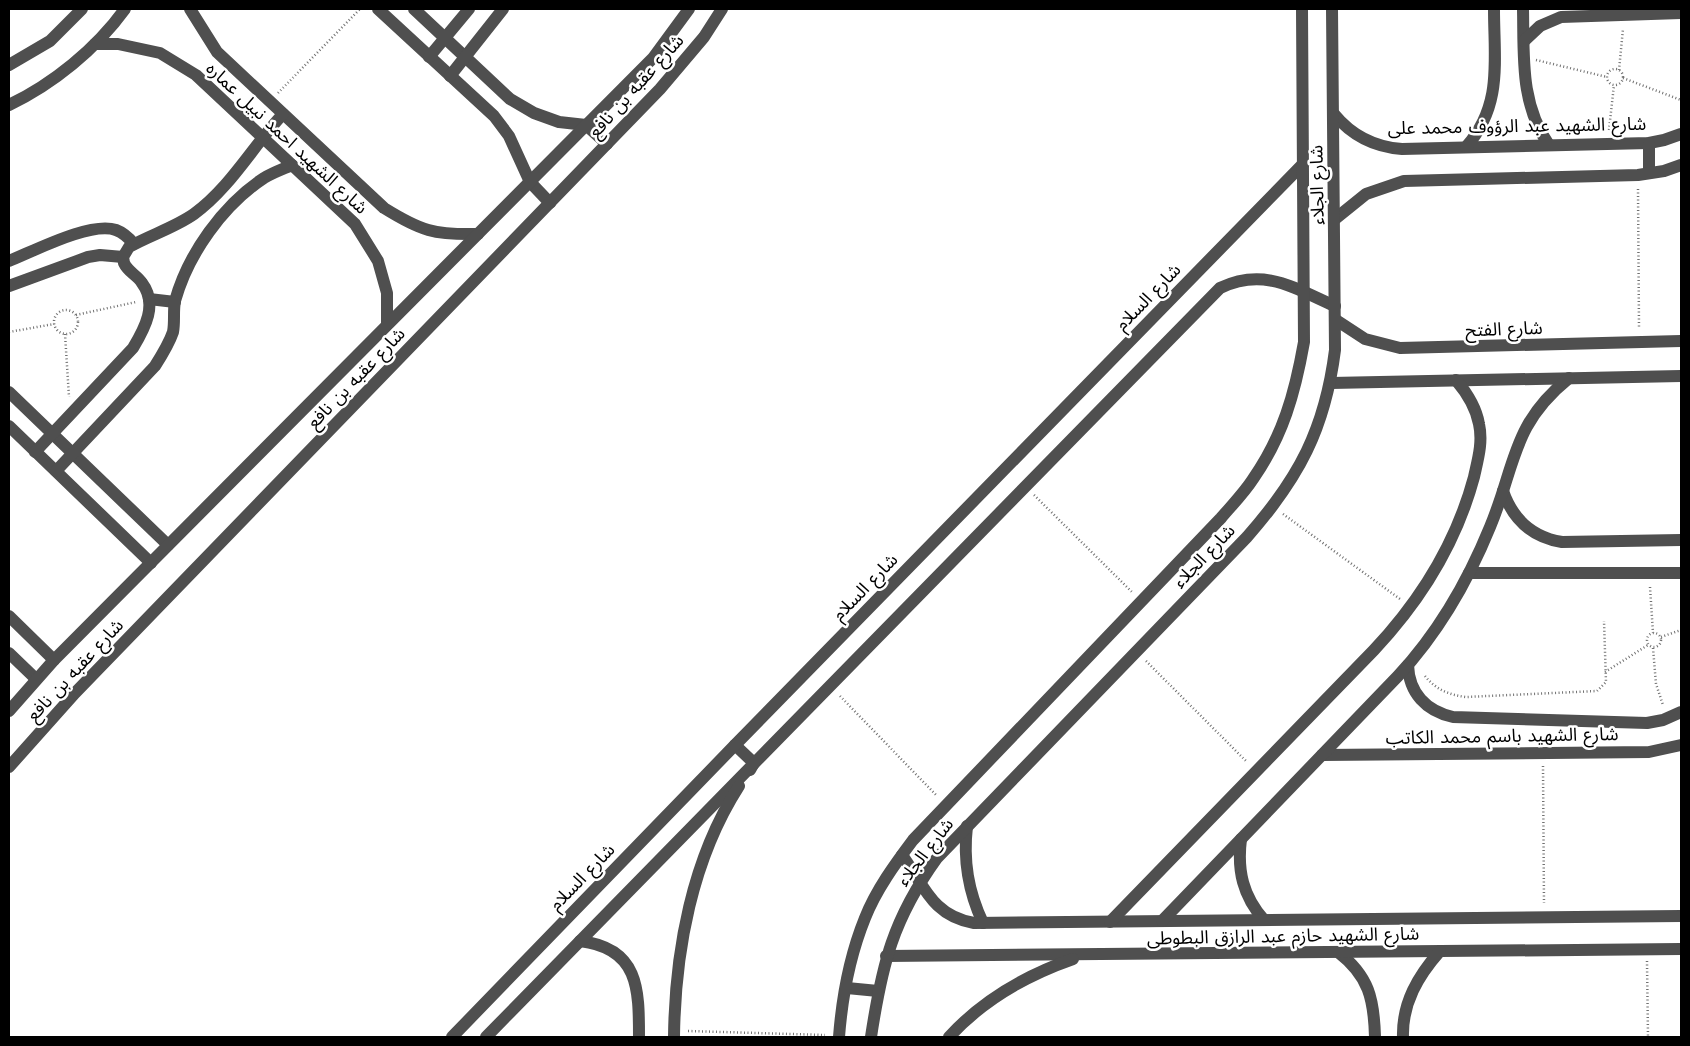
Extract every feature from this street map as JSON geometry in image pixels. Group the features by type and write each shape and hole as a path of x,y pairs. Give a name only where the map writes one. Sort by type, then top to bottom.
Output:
{"street":[{"path":"9,65 50,41 82,9"},
{"path":"9,105 55,77 95,44 125,9"},
{"name":"شارع الشهيد احمد نبيل عماره","path":"190,9 217,52 391,212 412,226 445,235 478,234"},
{"path":"378,9 494,116 509,136 530,182 550,203"},
{"path":"414,9 464,58 510,99 534,113 559,122 586,125 607,144"},
{"path":"429,57 469,9"},
{"path":"450,76 503,9"},
{"name":"شارع عقبه بن نافع","path":"9,710 54,660 653,58 688,9"},
{"name":"شارع عقبه بن نافع","path":"9,767 75,692 660,89 704,37 722,9"},
{"name":"شارع الجلاء","path":"839,1037 847,988 865,918 879,890 902,855 945,805 1221,518 1253,480 1278,437 1295,391 1304,342 1302,9"},
{"name":"شارع الجلاء","path":"871,1037 886,956 901,918 921,881 937,858 1273,507 1294,477 1310,446 1331,383 1336,320 1332,9"},
{"path":"1466,147 1483,126 1492,100 1494,87 1494,9"},
{"path":"1523,9 1524,57 1528,101 1536,124 1549,146"},
{"path":"1524,41 1540,26 1560,17 1681,13"},
{"name":"شارع الشهيد احمد نبيل عماره","path":"95,44 118,44 160,53 196,75 355,224 368,241 378,261 387,293 387,325"},
{"path":"35,452 133,348 142,334 149,314 149,299 143,284 126,269 123,257 129,247 174,225 210,200 226,183 262,136 283,114"},
{"name":"شارع الشهيد عبد الرؤوف محمد على","path":"1334,114 1352,133 1376,145 1402,149 1648,143 1681,134"},
{"path":"1644,174 1648,143"},
{"name":"شارع السلام","path":"452,1037 1304,163"},
{"path":"56,472 155,366 166,349 173,331 175,302 194,255 211,230 241,196 265,177 292,165"},
{"path":"1335,219 1366,194 1404,181 1644,174 1681,165"},
{"path":"9,261 78,234 103,228 115,230 126,235 134,244"},
{"path":"9,286 88,257 100,255 123,257"},
{"path":"486,1037 1220,288 1235,281 1252,277 1268,278 1335,306"},
{"path":"149,299 175,302"},
{"name":"شارع الفتح","path":"1336,320 1365,339 1400,348 1681,341"},
{"path":"1331,383 1681,376"},
{"path":"1162,922 1410,662 1443,618 1469,573 1488,533 1522,433 1542,403 1569,378"},
{"path":"1110,922 1374,650 1411,607 1436,570 1452,538 1470,489 1480,450 1480,432 1476,413 1464,390 1456,380"},
{"path":"9,392 168,545"},
{"path":"9,426 151,563"},
{"path":"1503,491 1507,502 1520,522 1534,533 1550,540 1562,542 1681,540"},
{"path":"1469,573 1681,573"},
{"path":"9,616 54,660"},
{"path":"9,653 36,679"},
{"name":"شارع الشهيد باسم محمد الكاتب","path":"1410,662 1411,684 1420,700 1435,711 1453,717 1647,723 1669,718 1681,712"},
{"path":"735,745 754,763"},
{"name":"شارع الشهيد باسم محمد الكاتب","path":"1322,755 1648,752 1681,745"},
{"path":"674,1034 678,974 683,936 694,890 709,846 729,803 754,763"},
{"path":"967,826 965,851 967,876 976,908 983,923"},
{"path":"1241,839 1239,864 1244,889 1256,911 1264,920"},
{"name":"شارع الشهيد حازم عبد الرازق البطوطى","path":"902,855 921,881 930,899 945,913 964,922 1162,922 1681,916"},
{"path":"580,941 606,947 617,953 633,973 639,998 639,1037"},
{"name":"شارع الشهيد حازم عبد الرازق البطوطى","path":"886,956 1681,949"},
{"path":"1338,952 1356,968 1368,987 1374,1010 1375,1037"},
{"path":"1403,1037 1402,1024 1410,997 1422,972 1440,952"},
{"path":"949,1037 972,1016 1013,986 1044,970 1084,955"},
{"path":"847,988 878,991"}],"path":[{"path":"270,101 360,9"},
{"path":"1625,14 1619,70 1623,78 1681,100"},
{"path":"1524,57 1607,77 1614,85"},
{"path":"1607,77 1612,70 1619,70"},
{"path":"1614,85 1620,83 1623,78"},
{"path":"1608,144 1614,85"},
{"path":"1639,342 1644,174"},
{"path":"76,315 149,299"},
{"path":"62,310 70,310 76,315 77,328 70,334 58,331 54,324 55,316 62,310"},
{"path":"9,332 54,324"},
{"path":"65,334 70,415"},
{"path":"1025,486 1141,601"},
{"path":"1273,507 1411,607"},
{"path":"1649,573 1654,633"},
{"path":"1410,662 1436,688 1466,697 1593,692 1604,686 1604,620"},
{"path":"1654,633 1661,637 1681,630"},
{"path":"1648,645 1648,636 1654,633"},
{"path":"1654,648 1659,646 1661,637"},
{"path":"1605,672 1648,645"},
{"path":"1648,645 1654,648"},
{"path":"1654,648 1656,684 1669,718"},
{"path":"1136,651 1256,771"},
{"path":"830,686 945,805"},
{"path":"1543,753 1544,917"},
{"path":"1647,950 1648,1037"},
{"path":"674,1034 839,1037"}]}
